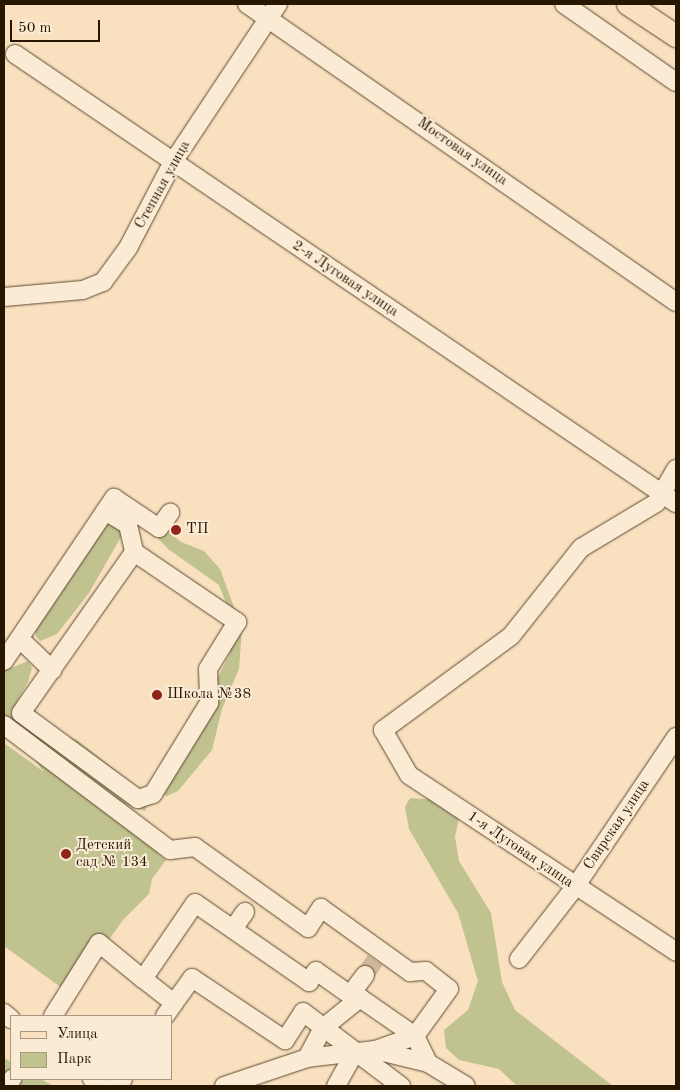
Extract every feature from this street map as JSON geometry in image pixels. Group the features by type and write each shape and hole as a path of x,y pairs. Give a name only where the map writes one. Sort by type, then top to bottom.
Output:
{"main road":[{"path":"628,4 676,36"}],"street":[{"name":"Мостовая улица","path":"247,4 273,11 676,302"},
{"path":"564,4 676,82"},
{"name":"Степная улица","path":"4,297 83,290 103,282 128,248 173,162 273,11"},
{"name":"2-я Луговая улица","path":"15,54 670,498"},
{"path":"670,498 676,469"},
{"path":"4,661 114,498 159,528 170,513"},
{"name":"1-я Луговая улица","path":"670,498 580,548 510,636 383,730 409,775 575,887 676,952"},
{"path":"105,511 128,526 134,552 237,622 208,669 209,703 153,794 138,799 21,713 134,552"},
{"path":"20,639 52,670"},
{"path":"4,725 138,829 170,850 194,847 252,900 308,928 321,908 379,954 410,972 426,971 449,989 415,1036 375,1050 307,1058 224,1086"},
{"name":"Свирская улица","path":"518,958 575,887 676,737"},
{"path":"233,929 252,900"},
{"path":"143,979 195,903 309,982 316,971 350,995 365,975"},
{"path":"54,1015 99,943 143,979 170,1009 192,978 285,1040 303,1012 354,1053 401,1086"},
{"path":"307,1058 323,1028 360,998 415,1036 428,1063"},
{"path":"375,1050 428,1063 466,1086"},
{"path":"336,1086 354,1053"}],"green space":[{"path":"115,513 143,513 181,542 204,551 220,569 242,629 239,669 222,709 212,750 178,791 167,796 160,793 230,653 231,616 219,585 168,549 148,528 136,524 122,535 89,593 57,634 40,641 36,636 35,627 71,578 98,528"},
{"path":"28,661 32,668 28,682 14,707 21,727 47,743 64,735 77,740 133,784 148,803 145,811 97,794 151,837 158,854 166,860 152,879 149,894 123,920 70,994 4,946 4,743 44,772 21,742 4,733 4,671"},
{"path":"410,798 440,800 459,818 455,837 459,861 491,913 502,982 515,1010 613,1086 517,1086 499,1069 459,1060 446,1048 444,1030 468,1010 478,981 458,913 409,829 405,807"},
{"path":"4,1058 10,1061 10,1080 43,1080 53,1086 4,1086"}],"tunnel":[{"path":"365,975 377,957"}],"place":[{"name":"ТП","path":"176,530"},
{"name":"Школа №38","path":"157,695"},
{"name":"Детский сад № 134","path":"66,854"}]}
